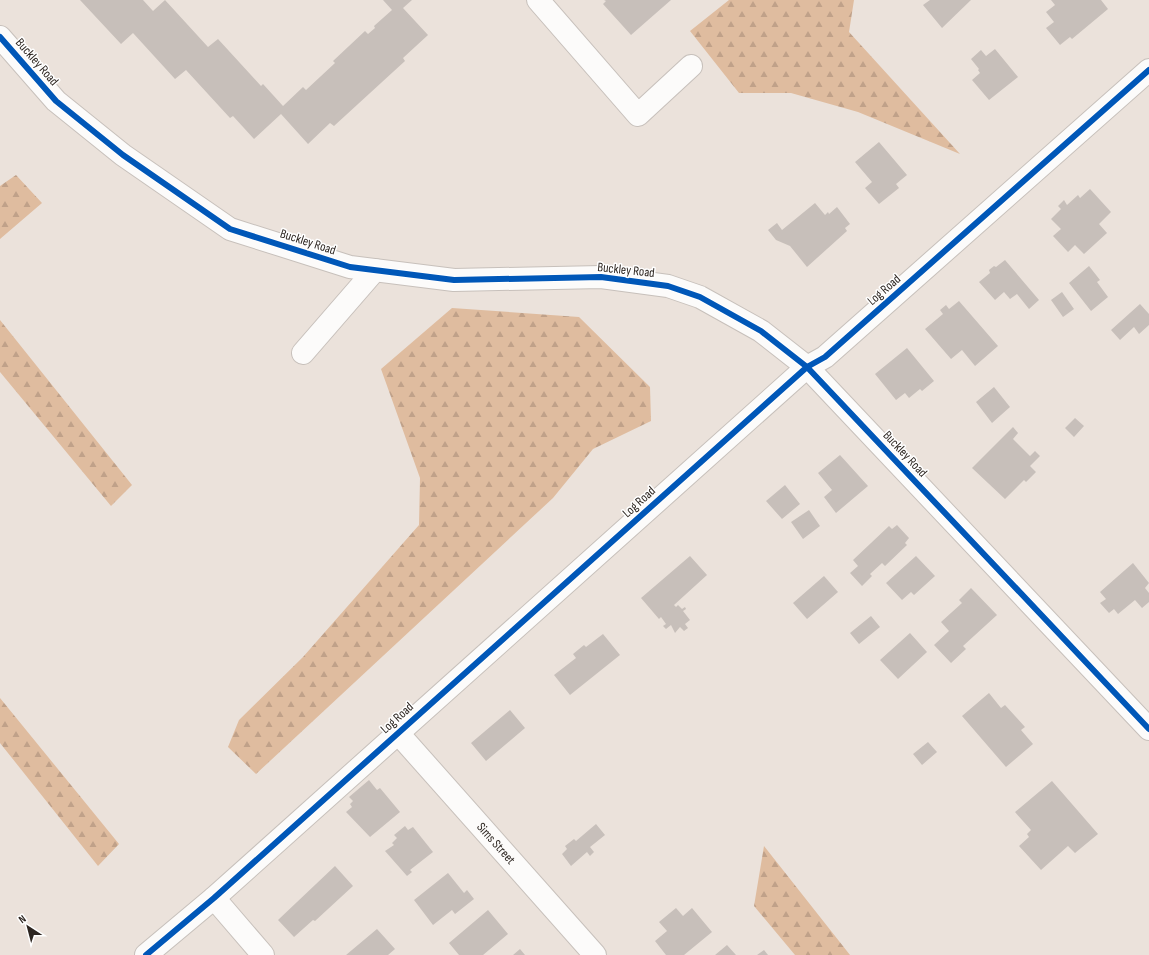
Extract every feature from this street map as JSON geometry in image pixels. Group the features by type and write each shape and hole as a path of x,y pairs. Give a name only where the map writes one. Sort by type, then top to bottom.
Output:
{"street":[{"path":"538,0 638,115 691,66"},
{"name":"Buckley Road","path":"0,37 56,101 123,155 230,228 350,267 454,280 601,277 668,286 700,297 761,330 807,366 1149,729"},
{"name":"Log Road","path":"146,955 214,898 397,732 807,366 825,357 1149,70"},
{"path":"303,353 376,270"},
{"name":"Sims Street","path":"397,732 595,955"},
{"path":"214,898 263,955"}],"green space":[{"path":"729,0 854,0 849,32 960,154 858,112 791,93 739,93 690,31"},
{"path":"16,175 42,203 0,239 0,186"},
{"path":"452,308 579,317 650,387 651,421 593,449 553,498 256,774 228,747 239,720 303,657 419,525 420,478 381,369"},
{"path":"0,320 132,485 111,506 0,372"},
{"path":"0,698 119,844 98,866 0,743"},
{"path":"764,846 850,955 795,955 754,906"}],"building":[{"path":"80,0 143,0 153,11 165,0 208,47 218,39 261,86 263,84 283,106 303,87 306,90 335,63 333,61 365,31 368,34 375,28 374,26 392,10 383,0 412,0 403,8 428,35 403,58 405,61 334,126 330,123 308,144 281,114 254,139 233,116 230,118 186,70 175,79 133,33 121,44"},
{"path":"604,0 671,0 631,35 603,4 606,1"},
{"path":"930,0 971,0 942,28 923,5"},
{"path":"1051,0 1101,0 1108,9 1072,39 1070,37 1060,45 1046,28 1054,22 1046,12 1055,5"},
{"path":"995,49 1018,77 989,100 972,80 980,73 978,70 979,69 971,59 981,50 986,56"},
{"path":"879,142 907,175 896,184 899,188 879,204 865,188 872,182 855,162"},
{"path":"1090,189 1111,212 1099,224 1107,233 1084,254 1075,245 1068,252 1053,236 1061,229 1051,219 1061,209 1058,206 1064,200 1067,205 1078,195 1080,198"},
{"path":"815,203 825,215 828,212 829,214 837,207 850,224 845,228 847,231 807,267 790,246 776,240 768,230 777,223 782,230"},
{"path":"1005,260 1039,300 1029,309 1017,294 1010,299 1004,292 995,300 979,282 990,273 989,270"},
{"path":"1089,266 1100,280 1097,282 1108,297 1091,311 1069,283"},
{"path":"1062,292 1074,309 1063,317 1051,300"},
{"path":"959,301 998,346 975,366 962,350 951,359 925,329 943,314 940,310 946,305 949,309"},
{"path":"1140,304 1149,314 1149,325 1139,334 1134,327 1120,340 1111,330"},
{"path":"907,348 934,381 922,391 920,389 909,398 905,393 896,400 875,374"},
{"path":"994,387 1010,407 992,423 976,402"},
{"path":"1075,418 1084,426 1074,437 1065,428"},
{"path":"1013,427 1018,433 1013,439 1030,456 1035,451 1040,456 1030,466 1036,472 1026,482 1024,480 1005,499 972,468"},
{"path":"840,455 868,486 836,513 824,497 832,490 818,473"},
{"path":"785,485 800,504 782,519 766,501"},
{"path":"809,510 820,526 803,539 791,522"},
{"path":"897,525 909,538 905,543 907,545 885,566 882,563 870,574 872,576 862,586 850,573 858,566 853,560 889,526 892,529"},
{"path":"690,556 707,575 674,605 676,607 678,605 682,609 685,607 686,609 683,611 690,620 685,624 688,628 684,631 680,627 675,633 671,625 666,629 663,626 666,624 661,617 659,619 641,598"},
{"path":"916,556 935,576 914,595 911,592 902,600 886,583"},
{"path":"1133,563 1149,583 1145,588 1149,593 1149,602 1142,608 1135,600 1118,614 1114,609 1109,613 1100,603 1106,599 1100,592"},
{"path":"824,576 838,592 807,619 793,603"},
{"path":"971,588 997,615 963,646 966,649 951,663 934,645 949,631 941,622 962,603 959,600"},
{"path":"871,616 880,627 859,644 850,633"},
{"path":"910,633 927,652 898,679 880,660"},
{"path":"603,634 620,655 570,695 554,675 576,658 573,654 584,645 586,647"},
{"path":"989,693 1001,708 1005,705 1025,727 1021,730 1033,744 1006,767 962,716"},
{"path":"510,710 525,728 486,761 471,743"},
{"path":"928,742 937,752 922,765 913,754"},
{"path":"369,780 377,790 380,788 400,812 370,837 346,812 352,807 350,804 353,801 349,797"},
{"path":"1052,781 1098,834 1075,853 1068,846 1041,870 1019,846 1029,837 1027,834 1031,830 1015,812"},
{"path":"596,824 605,835 590,847 594,852 590,856 587,852 571,866 562,854 567,849 565,846 574,839 576,841"},
{"path":"405,826 408,830 413,827 433,852 410,870 412,872 407,876 385,851 394,845 392,843 397,838 394,835"},
{"path":"335,866 353,886 315,921 313,920 294,937 278,920"},
{"path":"448,873 464,893 467,890 474,899 455,914 452,910 433,925 414,900"},
{"path":"676,908 683,916 692,908 712,932 684,955 666,955 655,941 667,931 659,922"},
{"path":"488,910 508,934 483,955 459,955 449,943"},
{"path":"377,929 395,949 388,955 346,955"},
{"path":"727,945 736,955 715,955"},
{"path":"520,949 525,955 513,955"},
{"path":"764,950 768,955 757,955"}],"cycle path":[{"path":"0,37 56,101 123,155 230,229 350,267 454,280 601,277 668,286 700,297 761,331 807,367 1149,729"},
{"path":"146,955 214,898 807,367 825,357 1149,70"}]}
